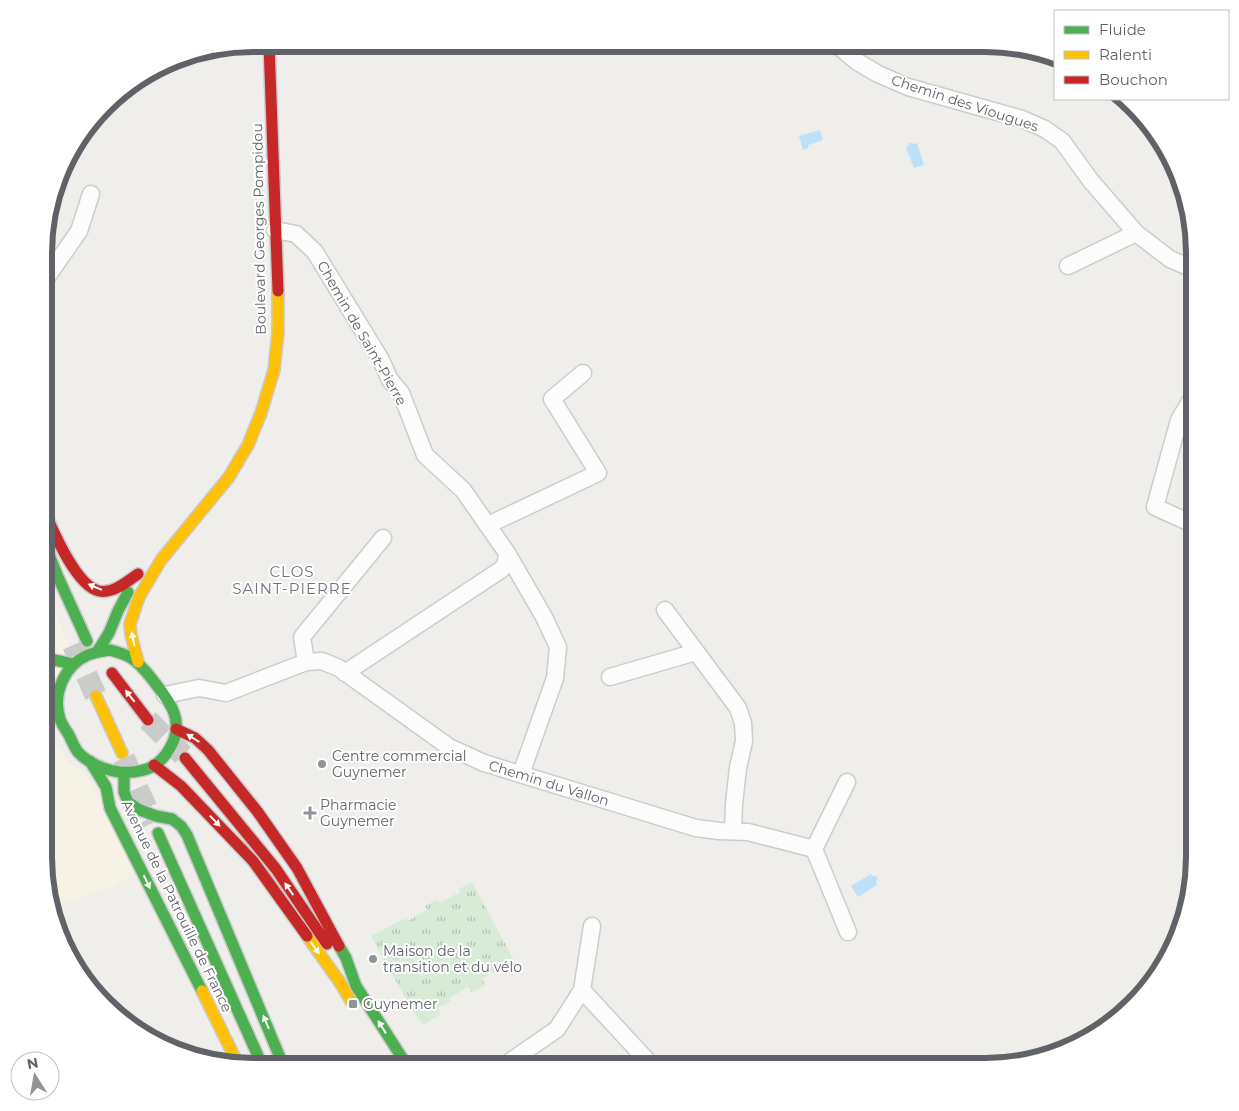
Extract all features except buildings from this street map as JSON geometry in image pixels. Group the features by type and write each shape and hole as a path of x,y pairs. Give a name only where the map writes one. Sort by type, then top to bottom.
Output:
{"main road":[{"name":"Boulevard Georges Pompidou","path":"138,662 130,624 139,597 162,560 229,477 248,445 261,413 274,370 278,332 278,296 269,52"},
{"name":"Boulevard Georges Pompidou","path":"52,529 72,565 85,583 99,591 112,589 162,560"},
{"path":"52,561 87,641"},
{"path":"97,652 109,633 118,611 138,574"},
{"path":"110,650 124,653 138,662 165,695 175,714 176,729 173,743 154,765 140,771 124,773 107,769 90,761 78,752 59,716 58,692 64,677 74,664 85,656 110,650"},
{"path":"52,659 74,664"},
{"path":"112,673 148,720"},
{"path":"96,696 122,753"},
{"path":"52,699 57,704"},
{"path":"176,729 195,738 208,750 262,818 297,868 346,958 356,986"},
{"path":"185,758 276,869 356,986 402,1058"},
{"name":"Avenue de la Patrouille de France","path":"90,761 106,787 110,808 235,1058"},
{"path":"154,765 181,786 253,861 339,981 357,1012"},
{"path":"124,773 124,792 128,802 140,810 172,819 182,826 187,835 280,1058"},
{"path":"158,833 259,1058"}],"street":[{"name":"Chemin des Viougues","path":"845,52 871,70 908,87 1022,119 1045,129 1062,141 1091,180 1136,233 1170,259 1186,266"},
{"path":"52,270 79,231 91,194"},
{"name":"Chemin de Saint-Pierre","path":"275,230 296,234 315,252 390,380 401,394 425,455 463,490 488,525 507,553 544,617 558,647 555,678 521,774"},
{"path":"1068,266 1136,233"},
{"path":"488,525 598,473 552,399 583,373"},
{"path":"1186,409 1179,420 1155,507 1186,521"},
{"path":"306,662 302,637 383,538"},
{"path":"345,672 502,569 506,562 507,553"},
{"path":"665,610 738,708 743,723 744,741 738,768 733,832"},
{"path":"610,677 696,652"},
{"name":"Chemin du Vallon","path":"165,695 199,688 226,693 306,662 322,661 345,672 449,747 484,763 696,828 748,832 814,849"},
{"path":"847,782 814,849 848,932"},
{"path":"515,1058 557,1029 582,990 592,926"},
{"path":"582,990 645,1058"}],"shaded area":[{"path":"52,605 74,658 52,700"},
{"path":"52,736 68,761 82,771 90,780 137,871 115,885 59,906 54,884 52,857"}],"green space":[{"path":"472,882 516,964 503,971 501,968 482,979 485,985 472,993 468,987 449,998 451,1001 438,1008 441,1014 423,1025 411,1008 371,936 406,918 408,921 427,910 425,906 438,899 440,903 460,892 459,889"}],"water":[{"path":"820,130 823,140 808,145 808,148 803,150 799,136"},
{"path":"910,143 917,143 924,165 914,168 906,148"},
{"path":"871,874 877,877 877,885 858,897 851,886"}],"tunnel":[{"path":"73,645 96,696"},
{"path":"148,720 183,755"},
{"path":"124,758 153,823"}],"traffic: fast":[{"path":"52,562 87,641"},
{"path":"97,652 109,633 128,592"},
{"path":"110,650 135,660 150,676 174,713 176,730 170,748 157,763 144,770 119,772 91,763 77,750 60,719 58,710 59,691 66,673 72,666 88,655 110,650"},
{"path":"52,660 73,664"},
{"path":"90,761 106,787 110,808 202,991"},
{"path":"124,773 124,792 128,802 140,810 172,819 181,826 187,835 280,1058"},
{"path":"158,833 259,1058"},
{"path":"339,946 346,958 356,986 402,1058"}],"traffic: slow":[{"path":"138,662 130,624 139,597 161,560 229,477 248,445 261,413 274,370 278,332 278,291"},
{"path":"96,696 122,753"},
{"path":"307,936 351,1001"},
{"path":"202,991 235,1058"}],"traffic: jam":[{"path":"269,52 278,291"},
{"path":"52,528 75,570 91,587 99,591 110,591 138,574"},
{"path":"112,673 148,720"},
{"path":"176,729 195,738 208,750 257,811 297,868 339,946"},
{"path":"185,758 276,869 327,944"},
{"path":"154,765 181,786 253,861 307,936"}],"place":[{"name":"Centre commercial Guynemer","path":"322,764"},
{"name":"Pharmacie Guynemer","path":"310,813"},
{"name":"Maison de la transition et du vélo","path":"373,959"},
{"name":"Guynemer","path":"353,1004"}],"district":[{"name":"CLOS SAINT-PIERRE","path":"292,580"}]}
